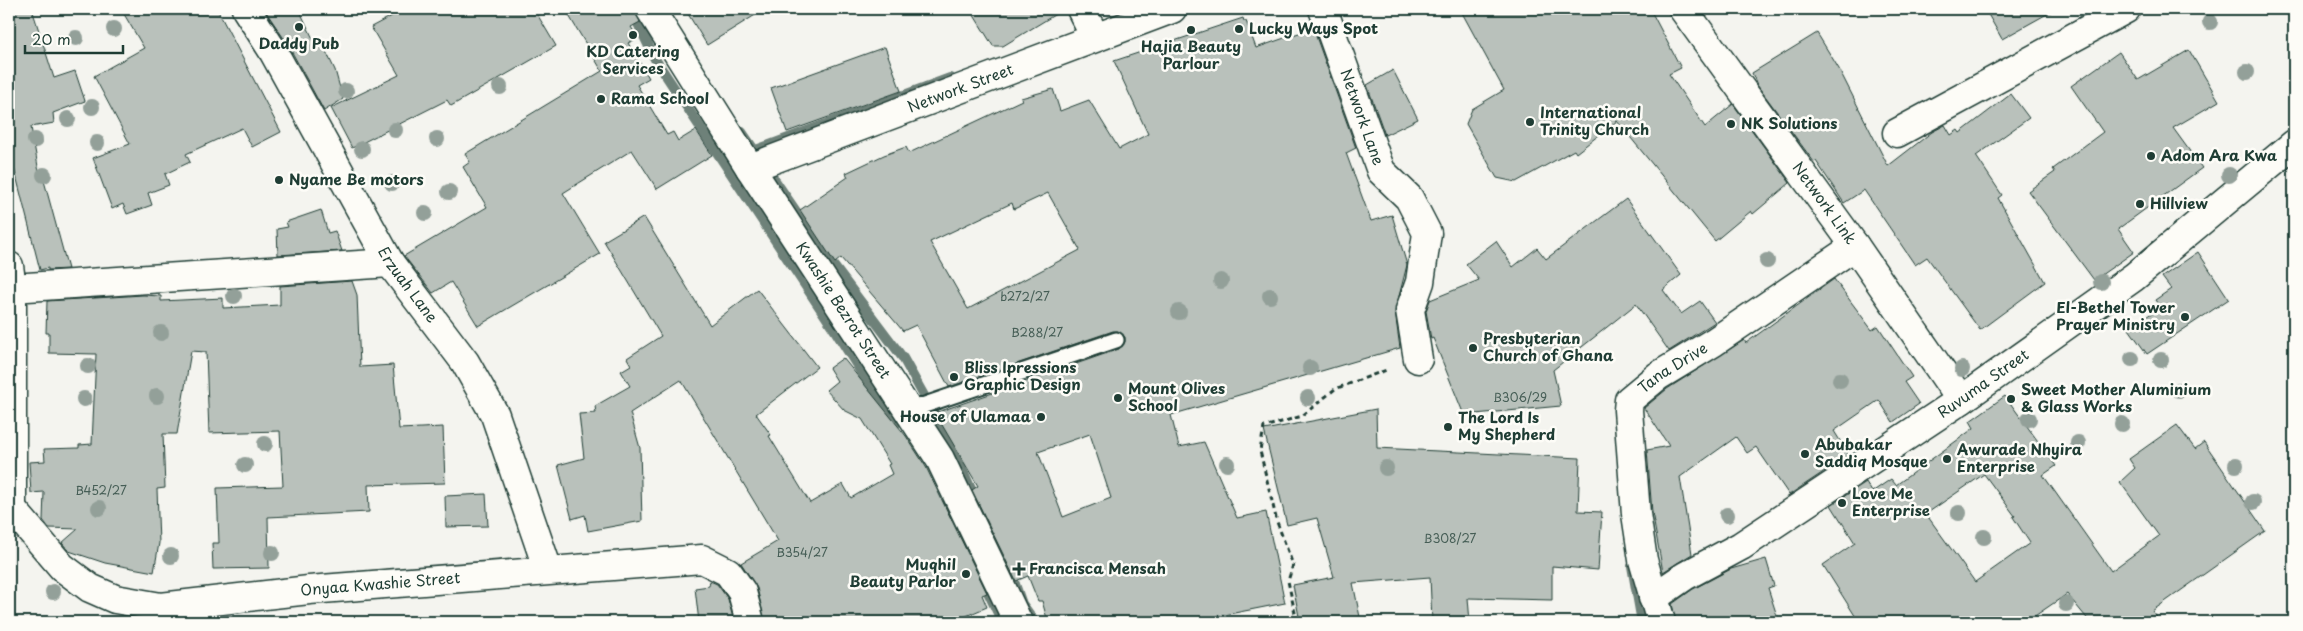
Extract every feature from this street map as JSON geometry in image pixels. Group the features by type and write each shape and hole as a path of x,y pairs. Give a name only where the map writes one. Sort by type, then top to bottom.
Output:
{"street":[{"name":"Erzuah Lane","path":"246,9 273,51 390,263 465,362 494,415 548,570"},
{"name":"Kwashie Bezrot Street","path":"650,9 750,168 910,410 940,459 1018,622"},
{"path":"1081,9 1095,37"},
{"name":"Network Street","path":"750,168 1172,9"},
{"name":"Network Lane","path":"1323,9 1381,170 1409,198 1427,233 1420,282 1410,310 1418,359"},
{"name":"Network Link","path":"1683,9 1856,246 1961,400"},
{"path":"1896,134 2126,9"},
{"name":"Ruvuma Street","path":"1657,610 1685,576 1741,546 1961,400 2134,277 2294,144"},
{"name":"Tana Drive","path":"1657,610 1643,560 1636,514 1628,410 1630,400 1658,376 1714,342 1856,246"},
{"path":"10,506 10,277 390,263"},
{"name":"Onyaa Kwashie Street","path":"10,506 62,567 90,588 115,599 161,608 309,590 702,559 728,572 742,592 750,622"}],"lane":[{"path":"910,410 1116,340"}],"path":[{"path":"1297,622 1288,581 1293,565 1277,522 1260,451 1264,427 1302,416 1335,389 1418,359"}],"building":[{"path":"32,9 54,78 75,71 85,101 53,113 54,123 31,127 40,178 43,177 68,269 48,270 48,268 40,270 9,148 9,13"},
{"path":"121,9 217,9 281,132 252,147 242,128 186,154 190,162 165,174 169,185 148,193 152,205 127,214 123,204 112,209 93,158 130,144 94,76 144,48"},
{"path":"264,9 299,9 314,41 320,39 335,70 343,99 324,111 287,43"},
{"path":"405,9 534,9 556,46 451,106 447,100 352,148 331,108 399,75 371,27"},
{"path":"565,9 635,9 640,22 631,27 638,38 628,43 649,78 637,85 667,135 673,132 678,141 696,130 712,155 657,189 632,150 563,193 600,254 478,326 451,282 433,293 404,256 487,207 463,167 470,162 465,154 602,71"},
{"path":"685,9 765,9 707,45"},
{"path":"970,9 1064,9 1003,46 993,46"},
{"path":"1460,9 1650,9 1681,68 1669,74 1705,127 1733,104 1790,183 1753,214 1751,211 1715,241 1617,121 1576,153 1574,150 1516,182 1497,178 1466,124 1472,109 1504,90"},
{"path":"1985,9 2056,9 2002,39"},
{"path":"1243,18 1246,21 1256,48 1313,28 1356,148 1346,153 1371,221 1392,215 1407,265 1395,312 1400,348 1171,415 1179,447 1204,442 1237,518 1266,512 1285,603 1214,617 1215,622 1048,622 1042,601 1038,601 1028,576 1016,581 972,490 978,486 935,413 1119,349 1125,342 1125,337 1118,331 1113,331 949,387 916,325 903,331 841,258 835,263 800,210 848,177 846,173 906,147 909,153 1022,100 1021,98 1053,89 1060,111 1089,100 1119,149 1148,134 1114,61","holes":["1048,193 1080,250 968,309 930,242 1012,203 1014,209","1090,434 1111,498 1063,517 1038,452"]},
{"path":"1817,33 1839,69 1888,166 1932,132 1945,125 1951,135 1958,130 1960,133 2011,94 2029,118 1976,156 2002,195 1998,198 2045,282 1980,330 1927,257 1915,265 1864,190 1844,203 1816,161 1814,162 1757,85 1752,73"},
{"path":"885,47 901,91 787,132 771,88"},
{"path":"2189,50 2219,101 2173,128 2202,168 2118,229 2134,252 2094,280 2028,191 2055,172 2053,169 2103,132 2071,86 2119,52 2138,80"},
{"path":"1393,70 1418,119 1385,135 1367,85"},
{"path":"1626,199 1681,275 1663,290 1681,314 1700,301 1715,322 1669,351 1636,304 1553,370 1561,406 1464,415 1433,338 1431,339 1426,311 1430,300 1479,280 1466,264 1496,241 1513,267 1537,248 1546,259"},
{"path":"321,210 328,233 335,231 342,251 278,255 277,229 288,227 286,222"},
{"path":"644,217 710,325 757,289 817,367 756,414 771,435 769,436 810,503 843,484 851,498 892,474 888,465 890,464 862,419 844,410 826,390 837,381 829,368 843,358 906,436 926,467 987,593 982,595 987,607 952,622 765,622 757,588 741,563 778,541 681,380 630,413 640,448 642,521 588,531 585,515 572,519 558,465 584,458 579,414 596,413 595,406 630,386 621,371 631,365 627,358 661,336 604,241"},
{"path":"2198,252 2229,299 2147,354 2129,329 2160,307 2155,300 2171,289 2162,277"},
{"path":"1834,279 1872,330 1878,326 1912,377 1904,382 1919,404 1893,422 1879,400 1834,431 1849,455 1789,495 1756,447 1747,453 1736,437 1680,477 1692,554 1663,572 1652,512 1647,450 1669,446 1644,408 1667,389 1744,340 1746,343"},
{"path":"352,281 357,295 360,367 393,365 399,429 443,427 445,483 368,485 369,512 268,517 269,568 213,569 212,543 219,543 217,488 283,486 280,431 209,433 206,352 191,351 177,434 163,434 165,488 157,489 159,543 154,572 105,563 69,551 62,543 78,529 49,528 43,520 44,492 31,493 29,462 45,461 44,449 79,448 79,445 92,444 96,354 49,353 49,333 46,333 47,301 143,295 161,296 161,301 223,298 223,308 280,305 280,286"},
{"path":"2005,396 2056,466 2043,475 2111,571 2159,536 2120,482 2135,468 2129,459 2177,425 2195,449 2204,442 2265,531 2152,611 2161,622 2090,622 2067,594 2026,622 1859,622 1823,565 1855,543 1831,505 1866,482 1872,492 1891,479 1896,485 1974,428 1970,421","holes":["1984,474 2015,516 2013,517 2030,543 1975,582 1926,514"]},
{"path":"1376,409 1377,448 1580,458 1578,511 1602,512 1598,570 1552,566 1552,600 1468,598 1470,622 1432,622 1430,577 1353,583 1361,622 1300,622 1293,585 1334,577 1317,518 1287,525 1264,430"},
{"path":"486,494 488,526 446,527 445,496"},
{"path":"1766,559 1774,586 1768,588 1779,622 1676,622 1672,604 1693,589 1731,569"},
{"path":"710,581 717,584 728,599 734,622 699,622 695,588 709,586"}],"waterway":[{"path":"631,9 655,59 836,332 895,426"},
{"path":"756,150 950,78"},
{"path":"742,132 830,261 903,358 952,446 990,532 1011,573 1022,604 1035,622"},
{"path":"943,505 959,530 1002,622"},
{"path":"1632,566 1642,622"}],"place":[{"name":"Daddy Pub","path":"299,27"},
{"name":"Lucky Ways Spot","path":"1239,29"},
{"name":"Hajia Beauty Parlour","path":"1191,30"},
{"name":"KD Catering Services","path":"633,35"},
{"name":"Rama School","path":"601,99"},
{"name":"International Trinity Church","path":"1530,122"},
{"name":"NK Solutions","path":"1731,124"},
{"name":"Adom Ara Kwa","path":"2151,156"},
{"name":"Nyame Be motors","path":"279,180"},
{"name":"Hillview","path":"2140,204"},
{"name":"El-Bethel Tower Prayer Ministry","path":"2185,317"},
{"name":"Presbyterian Church of Ghana","path":"1473,348"},
{"name":"Bliss Ipressions Graphic Design","path":"954,377"},
{"name":"Mount Olives School","path":"1118,398"},
{"name":"Sweet Mother Aluminium & Glass Works","path":"2011,399"},
{"name":"House of Ulamaa","path":"1041,417"},
{"name":"The Lord Is My Shepherd","path":"1448,427"},
{"name":"Abubakar Saddiq Mosque","path":"1805,454"},
{"name":"Awurade Nhyira Enterprise","path":"1947,459"},
{"name":"Love Me Enterprise","path":"1842,503"},
{"name":"Francisca Mensah","path":"1019,569"},
{"name":"Muqhil Beauty Parlor","path":"966,574"}]}
